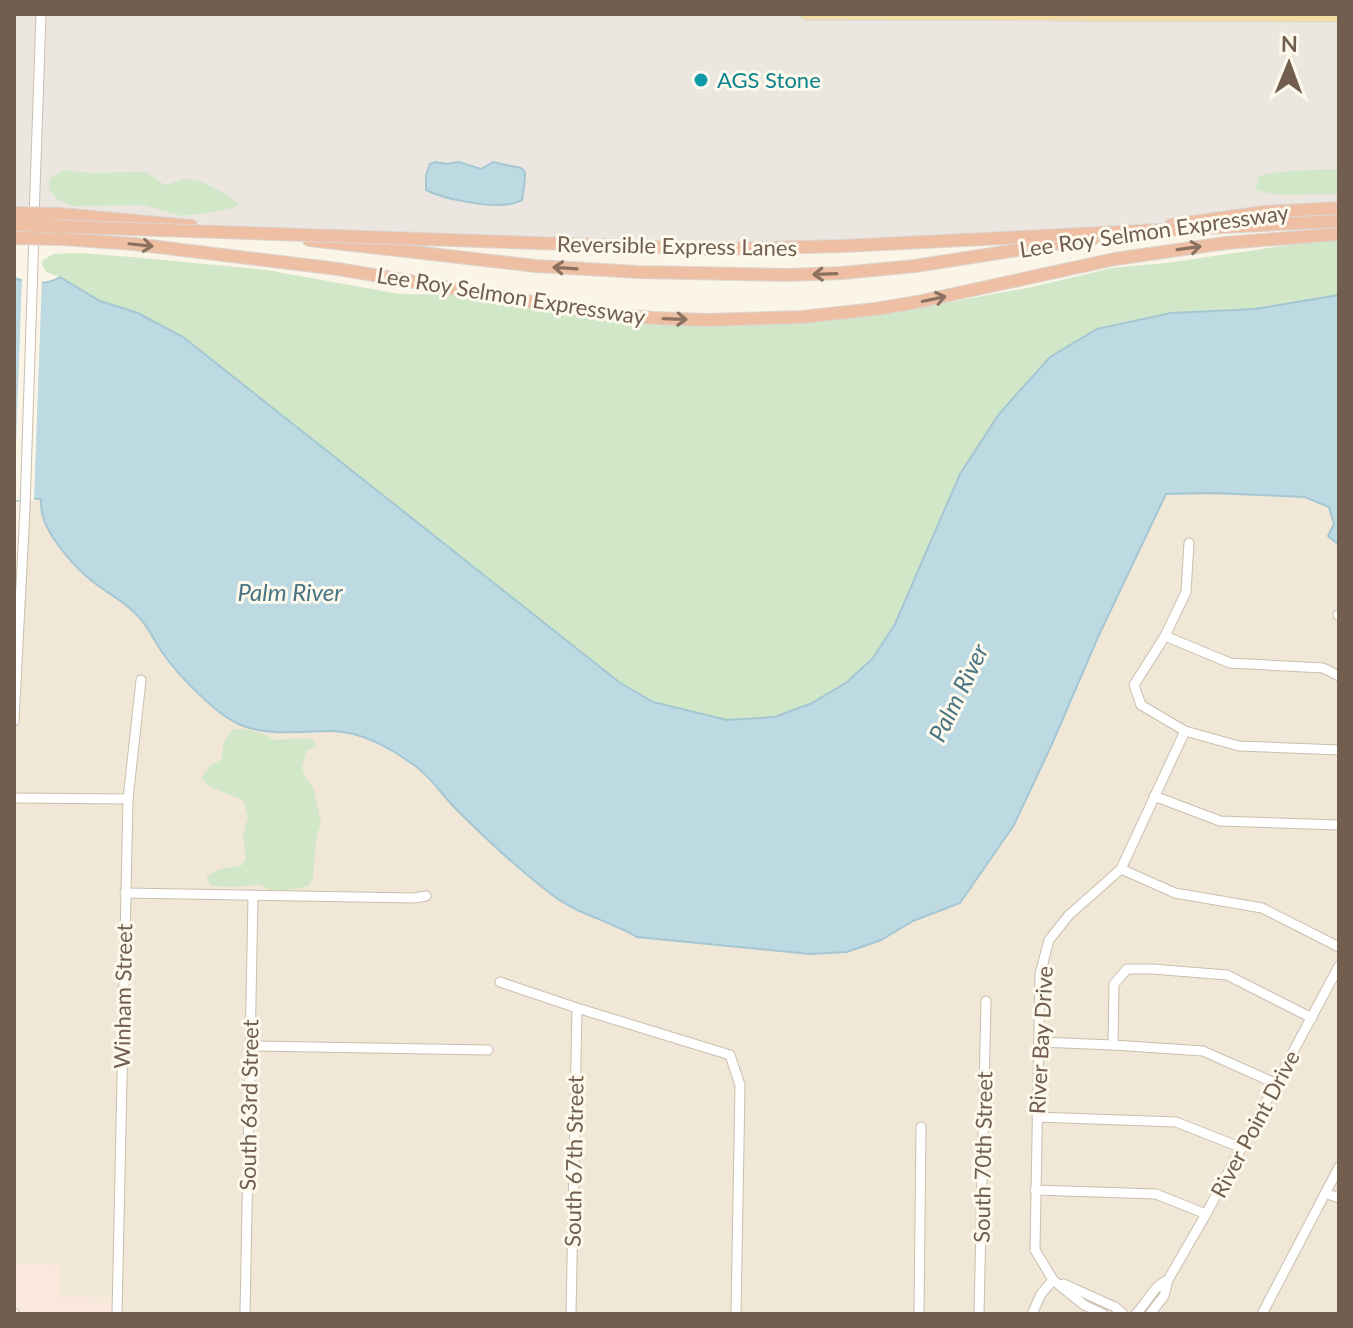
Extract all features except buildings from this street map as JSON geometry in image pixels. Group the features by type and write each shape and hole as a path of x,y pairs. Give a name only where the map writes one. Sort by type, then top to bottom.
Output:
{"highway":[{"name":"Lee Roy Selmon Expressway","path":"14,213 152,222 536,266 788,275 915,266 1230,216 1339,208"},
{"name":"Reversible Express Lanes","path":"14,225 715,249 833,247 1339,221"},
{"name":"Lee Roy Selmon Expressway","path":"14,238 134,244 325,267 598,313 707,320 790,318 876,309 1115,259 1226,243 1339,234"}],"main road":[{"path":"806,14 1339,16"}],"street":[{"path":"14,721 25,508 41,14"},
{"path":"1189,543 1186,592 1165,636 1134,685 1141,705 1185,731 1239,746 1339,750"},
{"path":"1165,636 1230,663 1323,668 1339,676"},
{"name":"Winham Street","path":"117,1314 128,799 141,680"},
{"name":"River Bay Drive","path":"1103,1314 1084,1305 1053,1280 1035,1250 1040,974 1049,940 1069,915 1121,869 1185,731"},
{"path":"1154,796 1220,821 1339,825"},
{"path":"14,798 128,799"},
{"path":"1121,869 1175,893 1262,908 1339,947"},
{"path":"125,893 426,896"},
{"name":"South 63rd Street","path":"245,1314 253,896"},
{"name":"River Point Drive","path":"1150,1314 1164,1296 1168,1280 1339,966"},
{"path":"1113,1045 1114,984 1127,969 1227,975 1312,1018"},
{"path":"500,982 730,1055 740,1085 736,1314"},
{"name":"South 70th Street","path":"979,1314 986,1001"},
{"name":"South 67th Street","path":"571,1314 577,1008"},
{"path":"1039,1042 1203,1051 1277,1084"},
{"path":"251,1046 488,1050"},
{"path":"1037,1117 1176,1122 1242,1148"},
{"path":"919,1314 921,1127"},
{"path":"1262,1314 1339,1167"},
{"path":"1035,1190 1156,1194 1206,1214"},
{"path":"1325,1193 1339,1198"},
{"path":"1032,1314 1041,1294 1053,1280 1115,1307 1123,1314"},
{"name":"River Point Drive","path":"1136,1314 1159,1284 1168,1280"}],"shaded area":[{"path":"14,14 40,14 32,209 14,209"},
{"path":"43,14 1339,17 1339,206 1136,229 854,248 343,240 108,213 34,208"},
{"path":"1166,494 1305,497 1329,507 1334,524 1328,536 1339,545 1339,1314 117,1314 117,1298 59,1297 59,1265 14,1264 14,745 21,498 41,499 42,516 48,530 86,576 117,597 286,734 350,733 375,742 416,766 511,861 554,897 599,921 622,928 637,937 881,940 913,921 960,903 1014,825"},
{"path":"14,1264 60,1265 59,1297 117,1298 116,1314 16,1314"}],"green space":[{"path":"1339,169 1339,194 1278,195 1255,190 1259,176"},
{"path":"64,170 146,172 165,185 191,179 214,188 240,206 182,216 143,205 71,206 57,199 49,189 49,179"},
{"path":"1339,240 1339,295 1255,309 1171,313 895,624 873,658 847,682 812,703 775,717 727,720 653,702 619,682 183,337 138,313 100,301 46,272 41,262 53,254 132,257 266,270 400,294 457,295 618,311 846,313 945,303 1112,268"},
{"path":"234,729 255,732 274,740 310,738 317,746 307,750 302,767 313,787 321,822 309,886 281,891 259,884 211,886 206,877 220,869 243,865 246,857 243,836 248,817 243,800 212,788 201,778 210,766 222,759 223,746"}],"water":[{"path":"459,162 481,169 493,162 519,167 525,172 522,200 501,205 479,204 443,197 426,190 426,175 430,164"},
{"name":"Palm River","path":"60,277 100,301 138,313 183,337 619,682 653,702 727,720 775,717 812,703 847,682 873,658 895,624 960,474 999,414 1050,357 1097,329 1171,313 1255,309 1339,295 1339,545 1328,536 1334,524 1329,507 1305,497 1166,494 1014,825 960,903 913,921 881,940 847,952 810,954 637,937 571,907 551,894 479,831 420,769 385,747 364,737 342,732 257,730 224,715 178,672 136,614 92,581 67,556 46,524 41,499 14,501 14,278 38,283"}],"pier":[{"path":"22,276 42,278 34,501 14,500"}],"place":[{"name":"AGS Stone","path":"701,80"}]}
